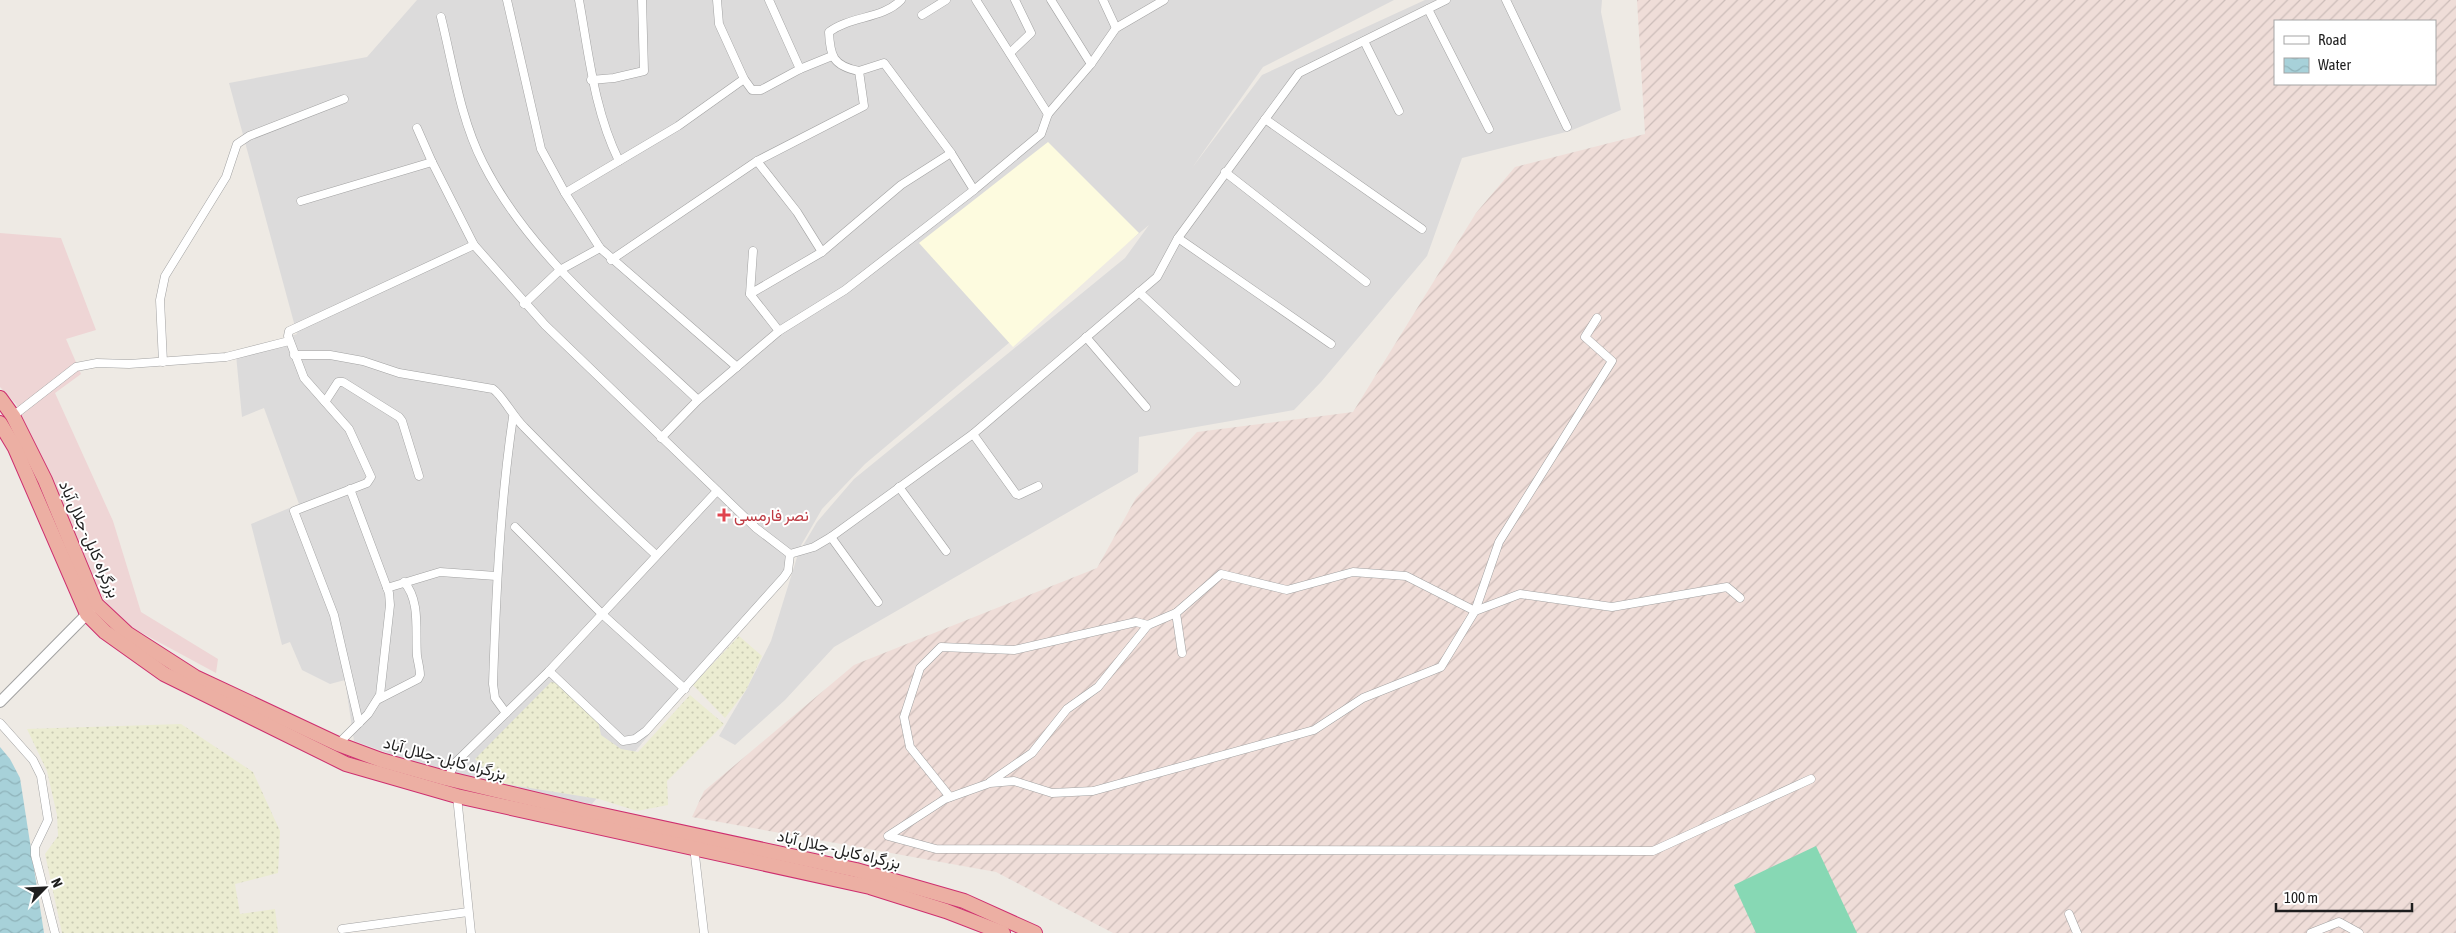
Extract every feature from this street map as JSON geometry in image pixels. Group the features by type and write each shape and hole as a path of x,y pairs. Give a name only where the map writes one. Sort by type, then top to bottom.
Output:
{"highway":[{"name":"بزرگراه کابل- جلال آباد","path":"0,398 13,416 45,480 92,609 195,677 338,744 381,760 870,887 946,911 1003,933"},
{"name":"بزرگراه کابل- جلال آباد","path":"0,423 15,448 92,609 105,632 140,659 164,674 346,764 457,796 856,870 941,893 987,910 1035,933"}],"street":[{"path":"508,0 542,149 565,193 600,248 737,367"},
{"path":"579,0 591,80 619,161"},
{"path":"591,80 614,78 644,71 642,0"},
{"path":"717,0 719,24 744,79 752,90 756,91 800,69 832,56"},
{"path":"769,0 800,69"},
{"path":"901,0 893,8 857,19 829,32 832,56 837,64 859,71 884,63 951,153 974,190"},
{"path":"922,15 946,0"},
{"path":"976,0 1048,114"},
{"path":"1010,53 1031,33 1015,0"},
{"path":"1051,0 1091,64"},
{"path":"1103,0 1116,28"},
{"path":"661,438 698,400 779,331 845,290 974,190 1041,134 1048,114 1091,64 1116,28 1164,0"},
{"path":"790,554 814,547 830,537 973,434 1157,277 1178,238 1299,73 1446,0"},
{"path":"1506,0 1568,127"},
{"path":"1428,8 1489,129"},
{"path":"441,17 470,130 482,162 505,202 560,270 698,400"},
{"path":"1364,40 1399,111"},
{"path":"612,260 757,161 864,106 859,71"},
{"path":"565,193 678,126 744,79"},
{"path":"163,362 160,300 165,276 226,176 237,144 249,136 344,99"},
{"path":"1265,118 1422,229"},
{"path":"417,128 474,245 524,304 756,528 790,554"},
{"path":"750,294 822,252 901,185 951,153"},
{"path":"757,161 797,212 822,252"},
{"path":"301,200 432,162"},
{"path":"1225,172 1366,282"},
{"path":"1178,238 1331,344"},
{"path":"359,723 334,615 294,511 367,483 371,477 349,429 304,378 289,341 289,331 474,245"},
{"path":"524,304 560,270 600,248"},
{"path":"753,251 750,294 779,331"},
{"path":"1139,292 1236,382"},
{"path":"1597,318 1585,337 1612,361 1499,542 1474,610 1441,667 1363,698 1314,730 1093,791 1052,793 1014,781 990,783 950,797 888,836 936,849 1653,851 1811,779"},
{"path":"1086,337 1146,407"},
{"path":"13,416 76,367 97,363 129,364 226,357 289,341"},
{"path":"294,355 330,355 363,361 399,372 493,389 498,392 514,417 595,499 656,555"},
{"path":"325,402 338,382 343,382 399,417 419,476"},
{"path":"506,713 495,698 493,684 496,576 506,461 514,417"},
{"path":"973,434 1016,494 1019,495 1038,486"},
{"path":"899,488 946,550"},
{"path":"350,489 387,588 390,605 379,699"},
{"path":"445,778 449,775 456,762 549,671 717,491"},
{"path":"515,527 602,614 685,688"},
{"path":"830,537 878,602"},
{"path":"549,671 617,736 627,742 635,739 646,731 784,577 788,570 790,554"},
{"path":"387,588 440,572 496,576"},
{"path":"990,783 1032,752 1068,709 1098,687 1148,626 1176,612 1221,574 1287,590 1353,572 1406,576 1474,610 1520,594 1612,607 1727,587 1740,598"},
{"path":"338,744 379,699 418,679 420,675 417,657 417,620 409,589 404,582"},
{"path":"0,702 92,609"},
{"path":"1176,612 1182,654"},
{"path":"950,797 910,747 904,717 920,668 941,648 1014,650 1136,622 1148,626"},
{"path":"0,723 34,760 41,776 48,820 34,847 55,933"},
{"path":"457,796 471,933"},
{"path":"693,841 704,933"},
{"path":"342,929 468,912"},
{"path":"2069,914 2077,933"},
{"path":"2311,933 2339,922 2359,933"}],"shaded area":[{"path":"417,0 1394,0 1263,67 1192,168 1262,75 1425,0 1602,0 1601,12 1621,110 1570,131 1462,158 1427,256 1321,382 1294,410 1139,437 1138,472 834,647 785,700 735,745 719,736 746,690 771,641 798,554 817,522 854,479 1125,258 1149,225 865,464 822,509 792,561 592,804 469,782 354,741 345,680 330,684 302,670 290,642 282,645 251,524 299,504 264,408 242,417 236,355 297,334 229,83 367,57"},
{"path":"1637,0 2456,0 2456,933 1113,933 996,872 692,817 704,791 854,665 1097,568 1136,498 1197,432 1353,412 1476,213 1515,167 1645,134"},
{"path":"1048,142 1139,233 1013,347 919,243"},
{"path":"0,233 61,238 96,330 66,339 81,374 55,393 113,521 141,612 218,659 216,673 129,626 108,605 93,582 51,477 16,404 0,387"}],"green space":[{"path":"739,636 762,656 746,690 725,718 693,685"},
{"path":"551,682 557,683 597,716 601,735 621,749 638,752 690,695 724,724 667,781 668,805 637,811 599,799 499,783 475,759"},
{"path":"181,724 253,772 280,831 278,873 235,884 240,914 275,909 278,933 62,933 45,854 58,836 57,815 47,771 27,729"},
{"path":"1816,846 1857,933 1756,933 1734,885"}],"water":[{"path":"0,747 10,759 20,778 44,933 0,933"}],"place":[{"name":"نصر فارمسی","path":"724,515"}]}
